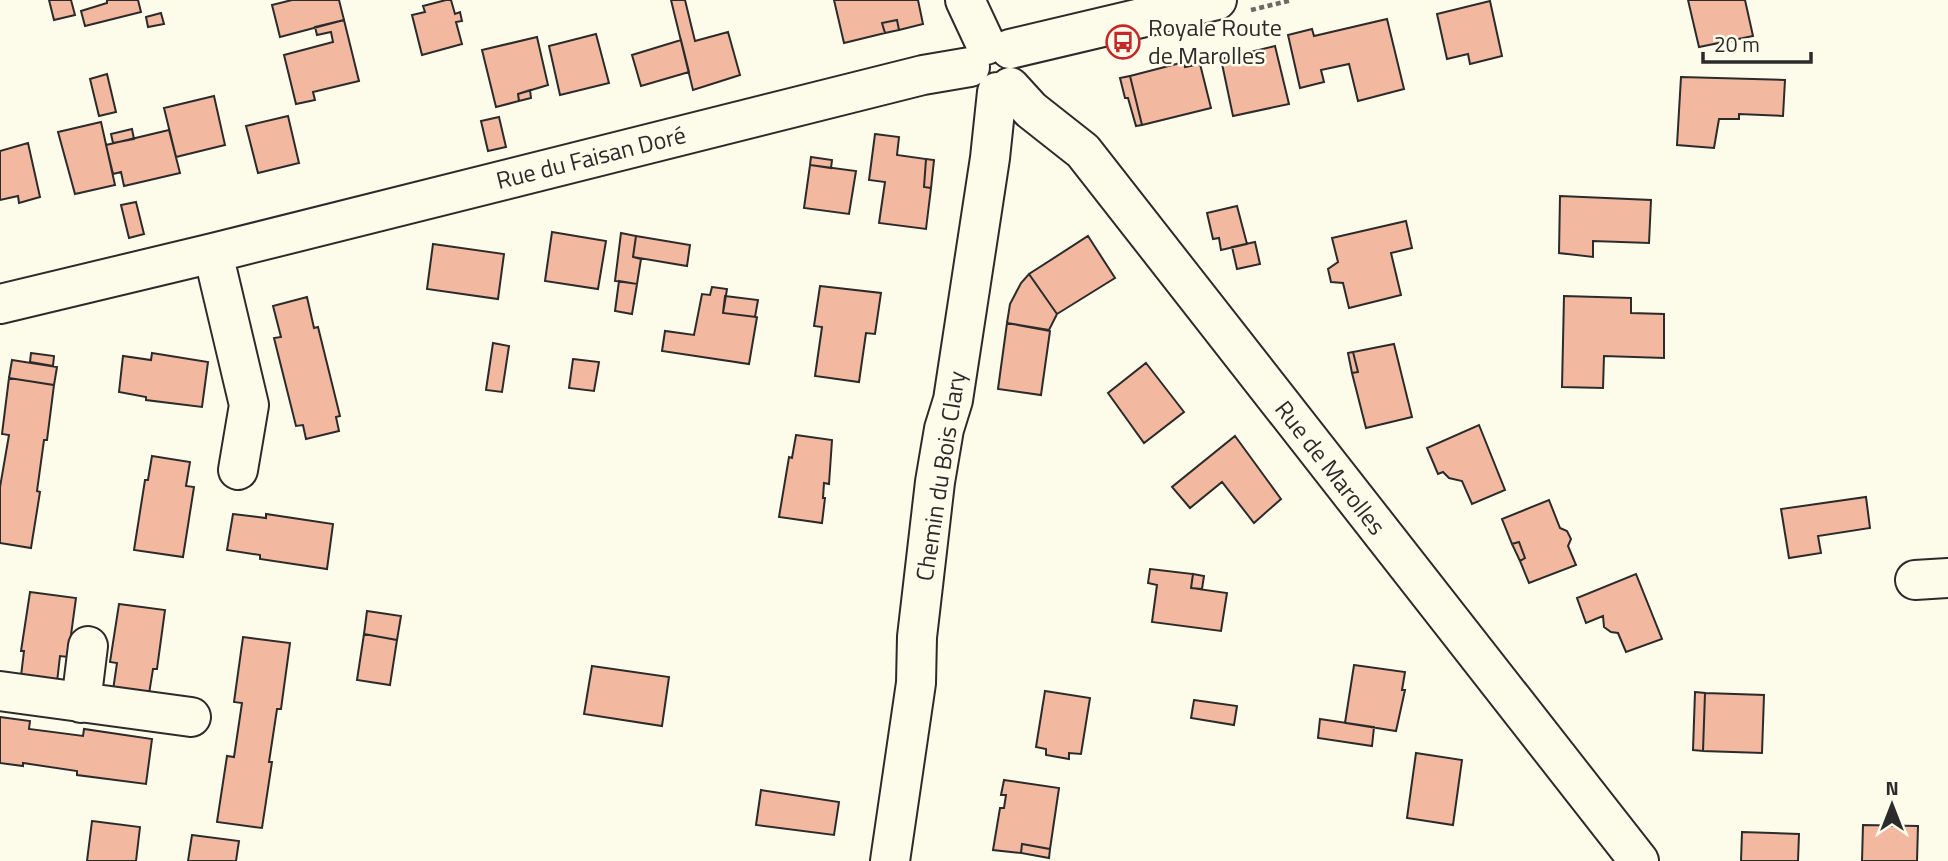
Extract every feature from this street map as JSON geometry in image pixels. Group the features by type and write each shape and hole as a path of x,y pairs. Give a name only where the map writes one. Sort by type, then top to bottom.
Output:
{"street":[{"name":"Rue de Marolles","path":"965,0 995,68 1031,110 1083,151 1639,861"},
{"name":"Rue du Faisan Doré","path":"0,303 214,253 923,75 995,68 1217,0"},
{"name":"Chemin du Bois Clary","path":"890,861 916,683 917,637 934,482 944,429 953,400 990,158 995,68"},
{"path":"990,158 1051,124"},
{"path":"214,253 249,405 239,470"},
{"path":"81,703 88,646"},
{"path":"0,691 191,717"}],"building":[{"path":"49,0 71,0 75,15 54,20"},
{"path":"107,0 138,0 141,12 85,26 81,11 107,3"},
{"path":"292,0 339,0 344,20 280,37 272,5"},
{"path":"451,0 455,14 460,12 462,21 456,22 462,44 422,55 412,15 425,12 423,6"},
{"path":"671,0 685,0 695,41 728,32 740,75 693,90"},
{"path":"834,0 918,0 923,24 899,30 897,20 882,23 885,33 844,43"},
{"path":"1688,0 1745,0 1753,36 1699,47"},
{"path":"1490,1 1502,56 1470,64 1468,54 1447,59 1437,14"},
{"path":"161,13 164,24 148,27 146,17"},
{"path":"1387,19 1404,89 1358,101 1349,64 1321,70 1324,82 1300,88 1288,35 1312,29 1314,36"},
{"path":"344,20 359,81 313,92 315,100 296,104 284,55 333,42 331,32 317,35 315,27"},
{"path":"897,20 899,30 885,33 882,23"},
{"path":"596,34 609,83 560,95 549,46"},
{"path":"537,37 548,85 518,94 519,101 496,107 482,50"},
{"path":"681,40 689,72 641,86 632,55"},
{"path":"1275,46 1289,104 1233,116 1221,59"},
{"path":"1184,62 1185,67 1200,64 1211,108 1142,125 1130,76"},
{"path":"107,74 116,112 99,116 90,79"},
{"path":"1130,76 1142,125 1136,126 1120,78"},
{"path":"1681,77 1785,80 1783,116 1739,114 1739,119 1719,119 1714,148 1677,145"},
{"path":"530,90 531,98 519,101 518,94"},
{"path":"214,96 225,145 176,157 164,108"},
{"path":"288,116 299,163 258,173 246,126"},
{"path":"499,117 506,147 488,151 481,121"},
{"path":"101,122 115,185 75,194 58,132"},
{"path":"132,129 134,139 113,143 111,134"},
{"path":"169,130 180,173 124,186 121,172 113,174 106,145"},
{"path":"875,134 899,137 897,155 926,159 924,187 931,188 926,229 879,223 885,182 869,180"},
{"path":"28,143 40,197 19,203 18,196 0,200 0,151"},
{"path":"811,157 832,160 831,168 810,165"},
{"path":"926,159 934,160 931,188 924,187"},
{"path":"810,165 856,171 849,214 804,208"},
{"path":"1560,196 1651,200 1649,243 1593,241 1593,257 1559,253"},
{"path":"136,202 144,234 129,238 121,205"},
{"path":"1237,206 1247,244 1221,250 1219,238 1213,239 1207,213"},
{"path":"1406,221 1412,248 1391,253 1401,295 1349,308 1343,283 1331,282 1328,269 1338,262 1332,238"},
{"path":"552,232 606,241 598,289 545,281"},
{"path":"621,233 636,236 633,257 641,259 637,284 615,281"},
{"path":"636,236 690,245 687,266 633,257"},
{"path":"1088,236 1115,278 1057,314 1029,274"},
{"path":"1255,242 1260,264 1237,269 1232,247"},
{"path":"433,244 504,254 498,299 427,289"},
{"path":"1029,274 1057,314 1049,330 1007,323 1010,304"},
{"path":"619,281 637,284 632,314 615,311"},
{"path":"820,286 881,293 875,334 866,333 859,382 815,376 822,327 814,326"},
{"path":"712,287 727,289 723,313 757,317 749,364 662,351 665,331 694,335 702,294 710,295"},
{"path":"725,296 758,300 755,317 723,313"},
{"path":"1564,296 1631,298 1631,313 1664,314 1664,358 1604,356 1603,388 1562,387"},
{"path":"307,297 314,328 318,327 340,416 336,417 339,431 306,439 303,425 296,426 274,338 281,337 273,306"},
{"path":"1007,323 1050,331 1041,395 998,389"},
{"path":"493,343 509,346 502,392 486,390"},
{"path":"1394,344 1412,417 1366,428 1352,373 1358,372 1353,352"},
{"path":"1353,352 1358,372 1352,373 1348,353"},
{"path":"31,353 54,356 53,366 30,362"},
{"path":"152,353 208,362 202,407 146,400 146,397 119,392 123,356 151,360"},
{"path":"573,359 599,362 594,391 569,388"},
{"path":"12,360 57,367 54,385 9,378"},
{"path":"1146,363 1184,412 1144,443 1108,393"},
{"path":"9,378 54,385 47,440 44,440 37,491 40,492 31,548 0,543 0,487 9,435 2,434"},
{"path":"1479,425 1505,490 1472,504 1462,481 1449,478 1443,472 1438,474 1427,448"},
{"path":"796,435 832,440 829,484 824,483 822,523 779,517 789,457 792,458"},
{"path":"1235,436 1281,499 1254,523 1222,482 1190,508 1172,487"},
{"path":"152,456 190,462 186,486 194,487 183,557 134,550 145,480 148,480"},
{"path":"1866,497 1870,528 1818,536 1821,553 1789,558 1781,509"},
{"path":"1549,500 1560,528 1567,531 1571,539 1568,546 1576,565 1529,583 1520,561 1525,558 1519,542 1512,544 1502,519"},
{"path":"233,514 266,518 266,514 333,524 327,569 260,559 260,555 227,550"},
{"path":"1519,542 1525,558 1520,561 1512,544"},
{"path":"1150,569 1193,574 1191,588 1227,593 1221,631 1152,622 1157,585 1148,583"},
{"path":"1193,574 1204,576 1202,589 1191,588"},
{"path":"1636,574 1662,639 1626,652 1618,633 1604,627 1603,616 1586,623 1577,598"},
{"path":"30,592 76,598 68,657 60,656 57,682 21,676 24,651 21,651"},
{"path":"119,604 165,610 157,669 153,669 149,694 113,690 117,663 110,662"},
{"path":"367,611 401,616 397,640 364,634"},
{"path":"364,634 397,640 390,685 357,680"},
{"path":"243,637 290,643 281,709 277,709 262,828 217,822 227,756 234,757 242,703 234,702"},
{"path":"1354,665 1405,672 1402,690 1405,690 1396,731 1345,723"},
{"path":"592,666 669,677 662,726 584,714"},
{"path":"1045,691 1090,698 1081,754 1069,753 1069,759 1046,755 1046,749 1036,747"},
{"path":"1695,692 1705,693 1703,751 1693,750"},
{"path":"1705,693 1764,695 1762,753 1703,751"},
{"path":"1194,700 1237,706 1234,725 1191,718"},
{"path":"0,717 30,721 29,729 83,736 84,729 152,739 146,784 77,775 77,771 23,763 23,766 0,763"},
{"path":"1320,719 1374,727 1372,746 1318,738"},
{"path":"1416,753 1462,760 1453,825 1407,818"},
{"path":"1004,780 1059,788 1050,849 1022,844 1021,853 993,850 1000,808 1004,808 1006,795 1001,795"},
{"path":"761,790 839,802 834,835 756,825"},
{"path":"92,821 140,827 136,861 87,861"},
{"path":"1863,825 1918,826 1917,861 1862,861"},
{"path":"1742,832 1799,834 1798,861 1741,861"},
{"path":"192,835 239,841 236,861 188,861"},
{"path":"1022,844 1050,849 1049,858 1021,853"}],"place":[{"name":"Royale Route de Marolles","path":"1123,42"}]}
